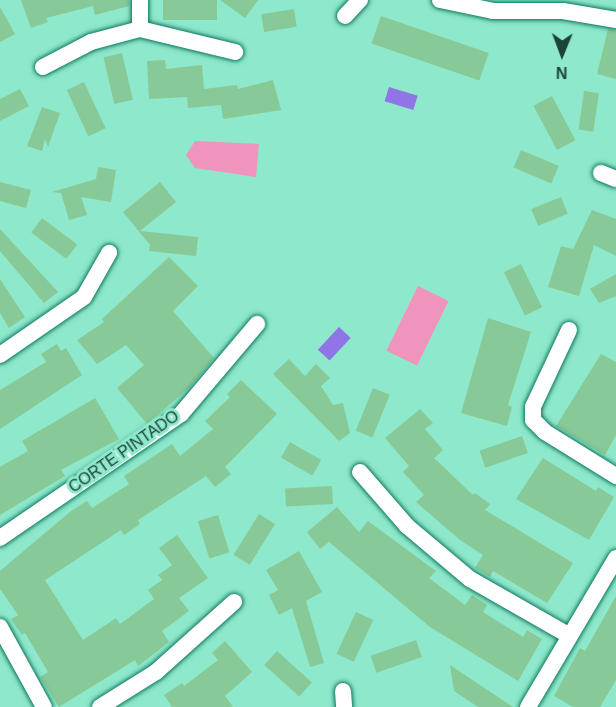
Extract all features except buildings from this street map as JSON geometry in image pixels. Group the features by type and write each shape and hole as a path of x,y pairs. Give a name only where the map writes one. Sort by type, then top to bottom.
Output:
{"street":[{"path":"140,0 140,29"},
{"path":"345,16 360,0"},
{"path":"446,1 493,11 563,11 616,20"},
{"path":"43,67 91,42 140,29 235,52"},
{"path":"0,355 84,297 109,253"},
{"name":"CORTE PINTADO","path":"0,538 181,414 257,324"},
{"path":"570,330 533,407 533,420 545,432 616,476"},
{"path":"360,472 407,526 470,579 568,635"},
{"path":"528,707 568,635 616,558"},
{"path":"100,707 156,672 234,602"},
{"path":"0,627 44,707"}],"shaded area":[{"path":"389,87 418,96 413,110 385,101"},
{"path":"195,141 259,144 256,177 195,168 186,155"},
{"path":"418,286 449,301 417,366 386,351"},
{"path":"339,327 351,338 330,361 318,350"}]}
